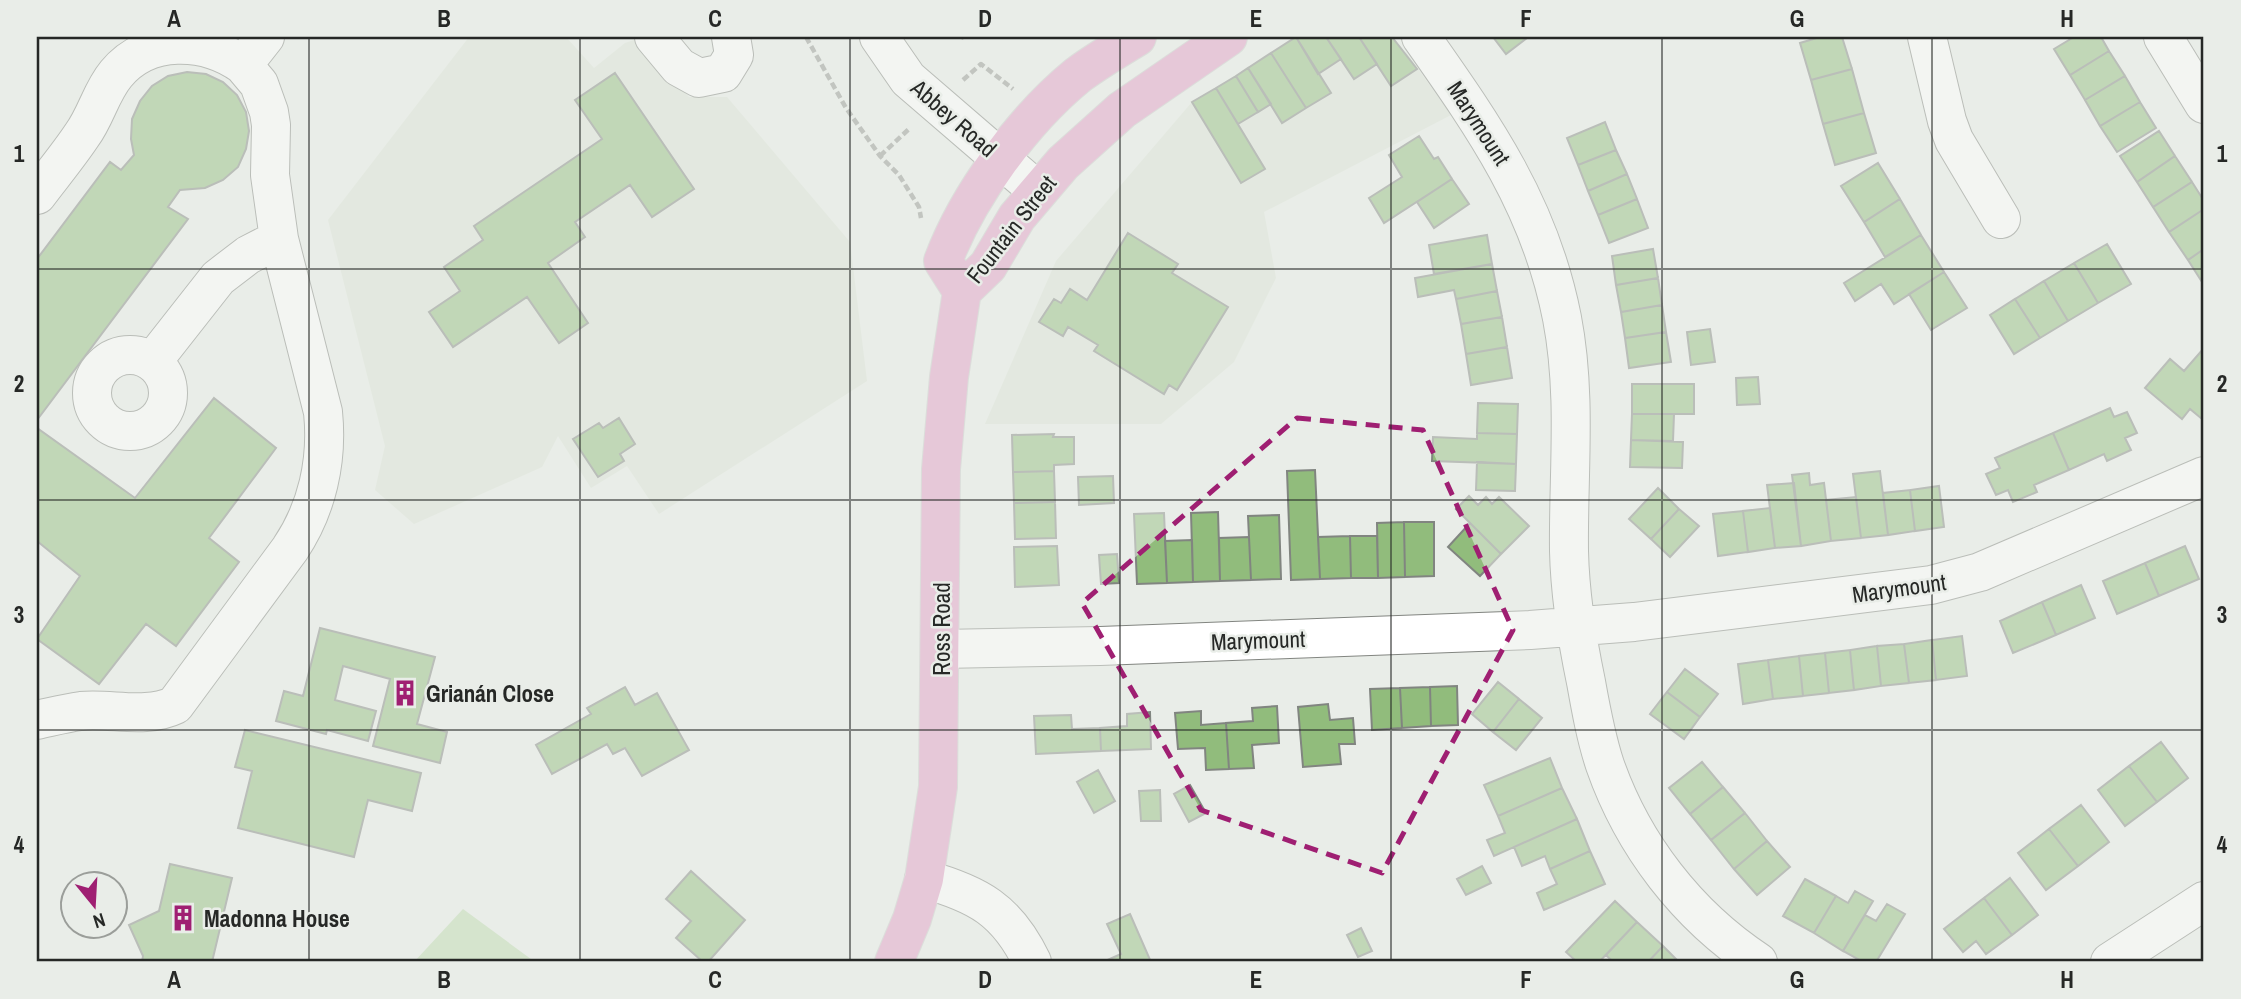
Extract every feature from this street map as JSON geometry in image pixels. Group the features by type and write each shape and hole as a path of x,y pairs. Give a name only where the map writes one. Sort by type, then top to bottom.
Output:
{"main road":[{"name":"Fountain Street","path":"1137,37 1100,59 1059,93 1001,159 951,238 943,261 962,291 988,267 1017,217 1063,163 1122,110 1228,37"},
{"name":"Ross Road","path":"894,962 912,919 924,879 938,788 942,469 949,377 962,291"}],"street":[{"path":"654,37 679,67 699,78 723,73 734,55 731,37"},
{"name":"Abbey Road","path":"879,37 908,79 1038,191"},
{"name":"Marymount","path":"1421,37 1475,114 1513,178 1550,268 1563,321 1570,378 1572,440 1569,549 1575,626 1602,752 1614,786 1634,829 1660,869 1688,903 1725,938 1758,962"},
{"path":"1927,37 1954,140 2001,219"},
{"path":"37,195 83,134 107,88 128,62 161,46 180,44 254,51 259,84 271,125 270,175 279,239 319,393 325,431 317,489 302,531 175,705 150,712 82,711 37,720"},
{"path":"2183,52 2204,104"},
{"path":"152,362 218,278 248,255 279,239"},
{"name":"Marymount","path":"941,649 1127,645 1575,626 1729,610 1955,580 2005,562 2204,476"},
{"path":"924,879 970,894 994,909 1011,926 1032,962"},
{"path":"2110,962 2204,901"}],"path":[{"path":"806,37 846,108 880,156 899,175 919,207 923,230"},
{"path":"964,79 981,64 1013,88"},
{"path":"880,156 891,146"}],"highlighted area":[{"path":"1297,418 1423,430 1513,630 1382,873 1201,810 1082,603"}],"shaded area":[{"path":"469,37 566,37 594,68 625,43 637,39 689,97 727,97 850,242 867,381 659,514 627,466 591,488 558,436 542,467 414,524 375,490 385,446 328,220"},
{"path":"1297,37 1392,37 1403,53 1406,52 1451,115 1264,212 1276,278 1234,362 1161,424 985,424 1056,261 1192,102"}],"green space":[{"path":"463,909 535,962 414,962"}],"building":[{"path":"1296,37 1326,37 1341,59 1318,74"},
{"path":"1296,37 1331,93 1306,108 1271,53"},
{"path":"1326,37 1359,37 1377,64 1354,79"},
{"path":"1359,37 1392,37 1417,69 1391,86"},
{"path":"1493,37 1527,37 1527,38 1506,54"},
{"path":"1820,37 1842,37 1852,69 1811,80 1800,43"},
{"path":"2074,37 2101,37 2109,51 2070,75 2054,49"},
{"path":"2109,51 2125,76 2085,100 2070,75"},
{"path":"1271,53 1306,108 1282,123 1248,68"},
{"path":"1248,68 1271,104 1258,112 1236,76"},
{"path":"1852,69 1864,113 1823,124 1811,80"},
{"path":"187,72 206,74 223,82 237,95 246,112 249,131 246,149 238,167 223,180 205,188 180,190 168,207 188,219 37,420 37,259 110,162 121,170 134,155 131,139 132,119 140,101 152,86 168,76"},
{"path":"615,73 694,189 652,217 630,185 575,222 585,237 548,263 588,323 559,343 527,297 453,347 429,312 460,291 444,267 483,240 474,226 602,139 575,100"},
{"path":"1236,76 1258,112 1238,124 1216,88"},
{"path":"2125,76 2140,102 2100,126 2085,100"},
{"path":"1216,88 1265,169 1241,183 1192,102"},
{"path":"2140,102 2156,128 2117,152 2100,126"},
{"path":"1864,113 1876,153 1835,165 1823,124"},
{"path":"1605,122 1616,150 1578,165 1567,138"},
{"path":"2159,131 2175,156 2137,182 2120,156"},
{"path":"1419,136 1434,159 1438,157 1452,179 1384,223 1369,198 1402,177 1389,155"},
{"path":"1616,150 1627,174 1588,191 1578,165"},
{"path":"2175,156 2192,182 2153,207 2137,182"},
{"path":"1878,163 1900,199 1864,222 1841,186"},
{"path":"1627,174 1637,199 1598,215 1588,191"},
{"path":"1452,179 1469,204 1434,228 1417,202"},
{"path":"2192,182 2204,201 2204,209 2169,232 2153,207"},
{"path":"1637,199 1648,228 1609,243 1598,215"},
{"path":"1900,199 1921,235 1885,257 1864,222"},
{"path":"2204,209 2204,249 2188,260 2169,232"},
{"path":"1128,233 1178,264 1172,273 1228,307 1177,390 1169,385 1164,394 1094,351 1098,345 1068,327 1063,336 1039,322 1054,299 1061,303 1070,289 1087,300"},
{"path":"1487,235 1492,264 1434,274 1429,245"},
{"path":"1921,235 1944,272 1894,304 1881,284 1855,301 1844,283"},
{"path":"2107,244 2131,284 2098,303 2074,263"},
{"path":"1653,249 1658,278 1616,285 1612,256"},
{"path":"2204,249 2204,285 2188,260"},
{"path":"2074,263 2098,303 2068,321 2044,281"},
{"path":"1492,264 1497,291 1456,299 1454,290 1418,297 1415,278"},
{"path":"1944,272 1967,308 1931,330 1909,294"},
{"path":"1658,278 1662,305 1621,312 1616,285"},
{"path":"2044,281 2068,321 2040,338 2015,299"},
{"path":"1497,291 1502,317 1461,324 1456,299"},
{"path":"2015,299 2040,338 2014,354 1990,315"},
{"path":"1662,305 1666,332 1625,338 1621,312"},
{"path":"1502,317 1507,347 1466,354 1461,324"},
{"path":"1710,329 1715,362 1691,365 1687,332"},
{"path":"1666,332 1671,362 1629,368 1625,338"},
{"path":"1507,347 1512,378 1471,385 1466,354"},
{"path":"2204,348 2204,417 2202,419 2190,409 2182,419 2145,388 2170,359 2184,371"},
{"path":"1758,377 1760,404 1737,405 1736,378"},
{"path":"1632,384 1694,384 1694,414 1632,414"},
{"path":"214,398 276,448 209,538 239,562 176,646 146,624 99,684 37,639 80,576 37,541 37,428 135,498"},
{"path":"1478,403 1518,404 1517,434 1477,433"},
{"path":"2110,408 2114,417 2127,412 2137,433 2125,438 2131,450 2107,461 2104,454 2069,470 2053,433"},
{"path":"1632,414 1674,414 1673,441 1631,440"},
{"path":"619,418 635,444 620,454 624,461 598,477 573,439 599,423 603,428"},
{"path":"1477,433 1517,434 1516,464 1432,461 1433,437 1477,439"},
{"path":"2053,433 2069,470 2034,485 2037,492 2013,502 2008,490 1996,495 1986,474 2000,468 1995,458"},
{"path":"1054,434 1053,437 1074,437 1074,464 1054,465 1054,471 1013,472 1012,435"},
{"path":"1631,440 1683,442 1682,468 1630,467"},
{"path":"1477,462 1516,464 1515,491 1476,490"},
{"path":"1315,470 1320,579 1291,580 1287,471"},
{"path":"1054,471 1055,502 1014,503 1013,472"},
{"path":"1880,471 1888,535 1861,538 1853,474"},
{"path":"1809,473 1810,485 1824,483 1831,541 1801,546 1792,475"},
{"path":"1113,476 1114,503 1079,505 1078,477"},
{"path":"1794,483 1801,546 1775,548 1767,485"},
{"path":"1939,486 1944,527 1915,531 1910,490"},
{"path":"1658,488 1679,509 1651,539 1629,519"},
{"path":"1910,490 1915,531 1888,535 1883,493"},
{"path":"1469,496 1478,505 1486,497 1492,504 1499,497 1529,526 1501,554 1456,509"},
{"path":"1856,497 1861,538 1831,541 1826,500"},
{"path":"1055,502 1056,538 1015,539 1014,503"},
{"path":"1770,508 1775,548 1748,552 1743,511"},
{"path":"1679,509 1699,526 1670,557 1651,539"},
{"path":"1743,511 1748,552 1718,556 1713,514"},
{"path":"1218,512 1220,581 1193,582 1191,513"},
{"path":"1164,513 1167,583 1137,584 1134,514"},
{"path":"1279,515 1281,579 1251,580 1248,516"},
{"path":"1404,522 1405,577 1378,578 1377,523"},
{"path":"1404,522 1434,522 1434,576 1405,577"},
{"path":"1470,523 1501,554 1480,576 1448,547"},
{"path":"1350,536 1351,578 1320,579 1318,537"},
{"path":"1350,536 1377,536 1378,578 1351,578"},
{"path":"1249,537 1251,580 1220,581 1219,538"},
{"path":"1192,540 1193,582 1167,583 1165,541"},
{"path":"1057,546 1059,585 1015,587 1014,547"},
{"path":"2185,546 2199,579 2159,596 2145,563"},
{"path":"1117,554 1119,583 1101,584 1099,555"},
{"path":"2145,563 2159,596 2117,614 2103,581"},
{"path":"2081,585 2095,618 2056,635 2042,602"},
{"path":"2042,602 2056,635 2013,653 2000,621"},
{"name":"Grianán Close","path":"320,628 435,657 417,724 447,732 440,763 373,746 390,679 343,666 335,700 376,711 368,741 276,721 284,691 303,696"},
{"path":"1962,636 1967,676 1936,680 1932,640"},
{"path":"1932,640 1936,680 1909,683 1904,644"},
{"path":"1904,644 1909,683 1881,686 1877,646"},
{"path":"1877,646 1881,686 1854,690 1850,650"},
{"path":"1850,650 1854,690 1829,693 1825,653"},
{"path":"1825,653 1829,693 1803,696 1799,656"},
{"path":"1799,656 1803,696 1773,699 1768,660"},
{"path":"1768,660 1773,699 1743,704 1738,664"},
{"path":"1685,669 1718,694 1700,717 1667,692"},
{"path":"1498,682 1519,699 1493,732 1472,714"},
{"path":"1457,686 1458,725 1431,726 1430,687"},
{"path":"625,687 635,705 657,693 689,750 642,776 625,748 613,754 607,744 552,774 536,745 591,714 587,708"},
{"path":"1430,687 1431,726 1402,728 1400,688"},
{"path":"1400,688 1402,728 1372,730 1370,689"},
{"path":"1667,692 1700,717 1684,739 1650,714"},
{"path":"1519,699 1542,718 1516,750 1493,732"},
{"path":"1328,704 1330,720 1353,718 1355,744 1339,744 1341,764 1303,767 1298,707"},
{"path":"1277,706 1279,743 1252,745 1254,768 1229,769 1226,723 1253,721 1252,708"},
{"path":"1201,711 1201,725 1226,723 1229,769 1206,770 1205,748 1178,749 1175,713"},
{"path":"1150,712 1151,749 1101,751 1100,728 1127,726 1127,714"},
{"path":"1071,715 1072,729 1100,728 1101,751 1036,754 1034,716"},
{"path":"245,730 421,773 412,811 368,800 354,857 238,828 252,771 235,767"},
{"path":"2161,742 2188,778 2157,802 2129,766"},
{"path":"1550,758 1562,788 1498,816 1484,785"},
{"path":"1702,762 1723,787 1690,814 1669,788"},
{"path":"2129,766 2157,802 2125,826 2098,790"},
{"path":"1098,770 1115,801 1094,813 1077,782"},
{"path":"1190,785 1206,813 1189,822 1174,794"},
{"path":"1723,787 1745,813 1711,840 1690,814"},
{"path":"1562,788 1577,819 1494,856 1487,840 1505,833 1498,816"},
{"path":"1160,790 1161,821 1141,821 1139,791"},
{"path":"2081,805 2109,842 2078,866 2049,829"},
{"path":"1745,813 1767,841 1734,869 1711,840"},
{"path":"1577,819 1590,851 1550,869 1545,856 1522,866 1514,847"},
{"path":"2049,829 2078,866 2046,890 2018,853"},
{"path":"1767,841 1790,867 1757,895 1734,869"},
{"path":"1590,851 1605,884 1544,910 1537,893 1557,884 1550,869"},
{"name":"Madonna House","path":"170,864 232,878 212,962 142,962 143,956 130,925 159,911"},
{"path":"1482,866 1491,883 1466,895 1457,879"},
{"path":"691,871 745,920 708,962 703,962 676,938 691,921 666,899"},
{"path":"2010,878 2038,915 2012,935 1984,898"},
{"path":"1805,879 1836,896 1814,933 1783,916"},
{"path":"1855,891 1873,901 1843,951 1814,933 1836,896 1848,903"},
{"path":"1984,898 2012,935 1986,954 1976,941 1963,952 1944,929"},
{"path":"1615,901 1637,922 1599,962 1577,962 1566,952"},
{"path":"1887,904 1905,914 1876,962 1863,962 1843,951 1865,915 1876,921"},
{"path":"1130,914 1151,962 1103,962 1121,954 1107,924"},
{"path":"1637,922 1663,946 1648,962 1613,962 1606,955"},
{"path":"1361,928 1372,951 1358,957 1347,935"},
{"path":"1663,946 1679,962 1648,962"}],"place":[{"name":"Grianán Close","path":"405,693"},
{"name":"Madonna House","path":"183,918"}]}
